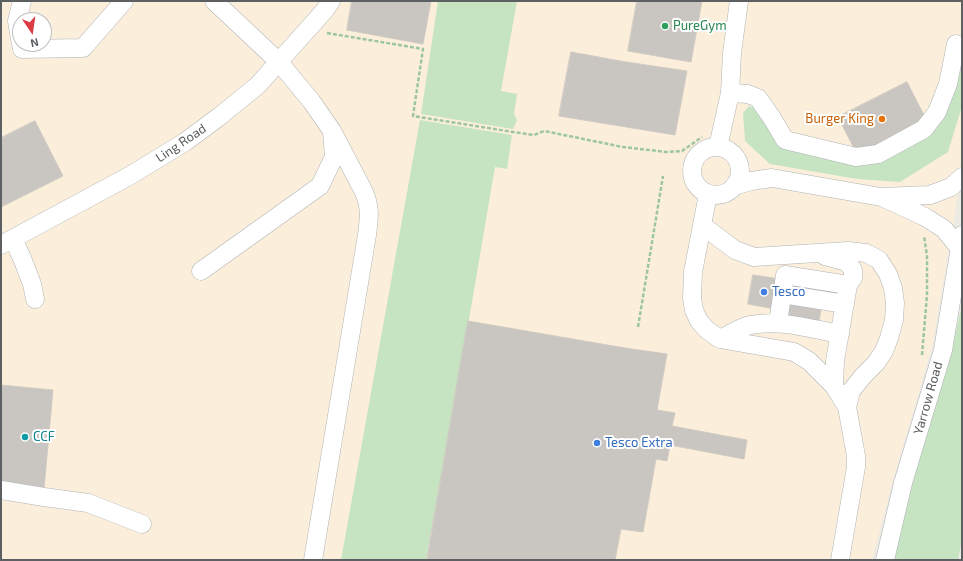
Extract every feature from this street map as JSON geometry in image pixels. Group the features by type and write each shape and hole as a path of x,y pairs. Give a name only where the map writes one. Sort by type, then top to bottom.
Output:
{"street":[{"path":"19,12 22,1"},
{"path":"52,49 83,48 124,1"},
{"path":"214,1 279,62 312,102 332,131 368,201 370,213 362,267 313,560"},
{"name":"Ling Road","path":"7,242 131,175 185,142 220,116 258,85 325,10 331,1"},
{"path":"718,147 730,93 732,53 739,1"},
{"path":"730,93 748,94 758,98 785,140 856,158 878,154 924,129 937,112 948,84 956,44"},
{"path":"201,271 320,186 334,157 332,131"},
{"path":"718,147 726,149 734,154 740,170 738,179 734,186 729,191 715,195 708,194 700,190 692,175 692,166 695,158 701,152 709,148 718,147"},
{"path":"738,162 756,168 772,178"},
{"path":"734,186 751,181 772,178 881,197 930,195 951,187 962,177"},
{"path":"708,194 693,272 692,298 694,310 700,321 706,330 720,339 794,352 809,361 834,386 846,407 856,467 840,560"},
{"path":"881,197 925,217 961,242"},
{"path":"702,225 735,250 754,257 848,250 866,253 879,260 888,274 893,288 895,303 894,320 884,350 876,363 863,376 851,392 846,407"},
{"path":"7,242 22,258 32,284 35,299"},
{"name":"Yarrow Road","path":"886,560 903,483 943,350 961,242"},
{"path":"815,252 847,262 853,270 853,278 843,314 835,361 834,386"},
{"path":"780,304 785,275 843,314"},
{"path":"720,339 750,325 780,304 843,314"},
{"path":"745,327 843,314"},
{"path":"1,490 88,503 142,524"}],"path":[{"path":"307,30 423,49 413,116 534,135 544,131 623,147 666,152"},
{"path":"638,327 663,176"},
{"path":"922,355 927,295 928,256 923,231"}],"shaded area":[{"path":"1,1 962,1 962,167 951,238 932,347 893,480 872,560 1,560"}],"green space":[{"path":"438,1 517,1 501,91 517,94 514,114 517,120 513,129 421,114"},
{"path":"962,29 962,106 948,152 900,182 857,179 770,164 745,141 743,113 749,106 758,109 772,132 874,162 954,87"},
{"path":"420,120 512,135 507,169 495,167 452,419 426,560 341,560"},
{"path":"962,305 962,539 958,560 892,560 899,524 952,348"}],"building":[{"path":"352,1 431,1 423,44 347,30"},
{"name":"PureGym","path":"637,1 702,1 691,62 628,51"},
{"path":"571,52 687,71 675,135 559,116"},
{"name":"Burger King","path":"907,82 927,121 858,156 838,117"},
{"path":"35,121 63,176 1,207 1,138"},
{"path":"792,268 827,274 817,333 782,327"},
{"name":"Tesco","path":"753,275 780,279 775,309 748,304"},
{"name":"Tesco Extra","path":"468,321 667,354 657,410 675,413 672,426 747,440 744,459 670,445 667,461 656,459 643,532 621,529 615,560 427,560"},
{"name":"CCF","path":"1,385 53,390 44,489 1,484"}],"place":[{"name":"PureGym","path":"665,26"},
{"name":"Burger King","path":"882,119"},
{"name":"Tesco","path":"764,292"},
{"name":"CCF","path":"25,437"},
{"name":"Tesco Extra","path":"597,443"}]}
